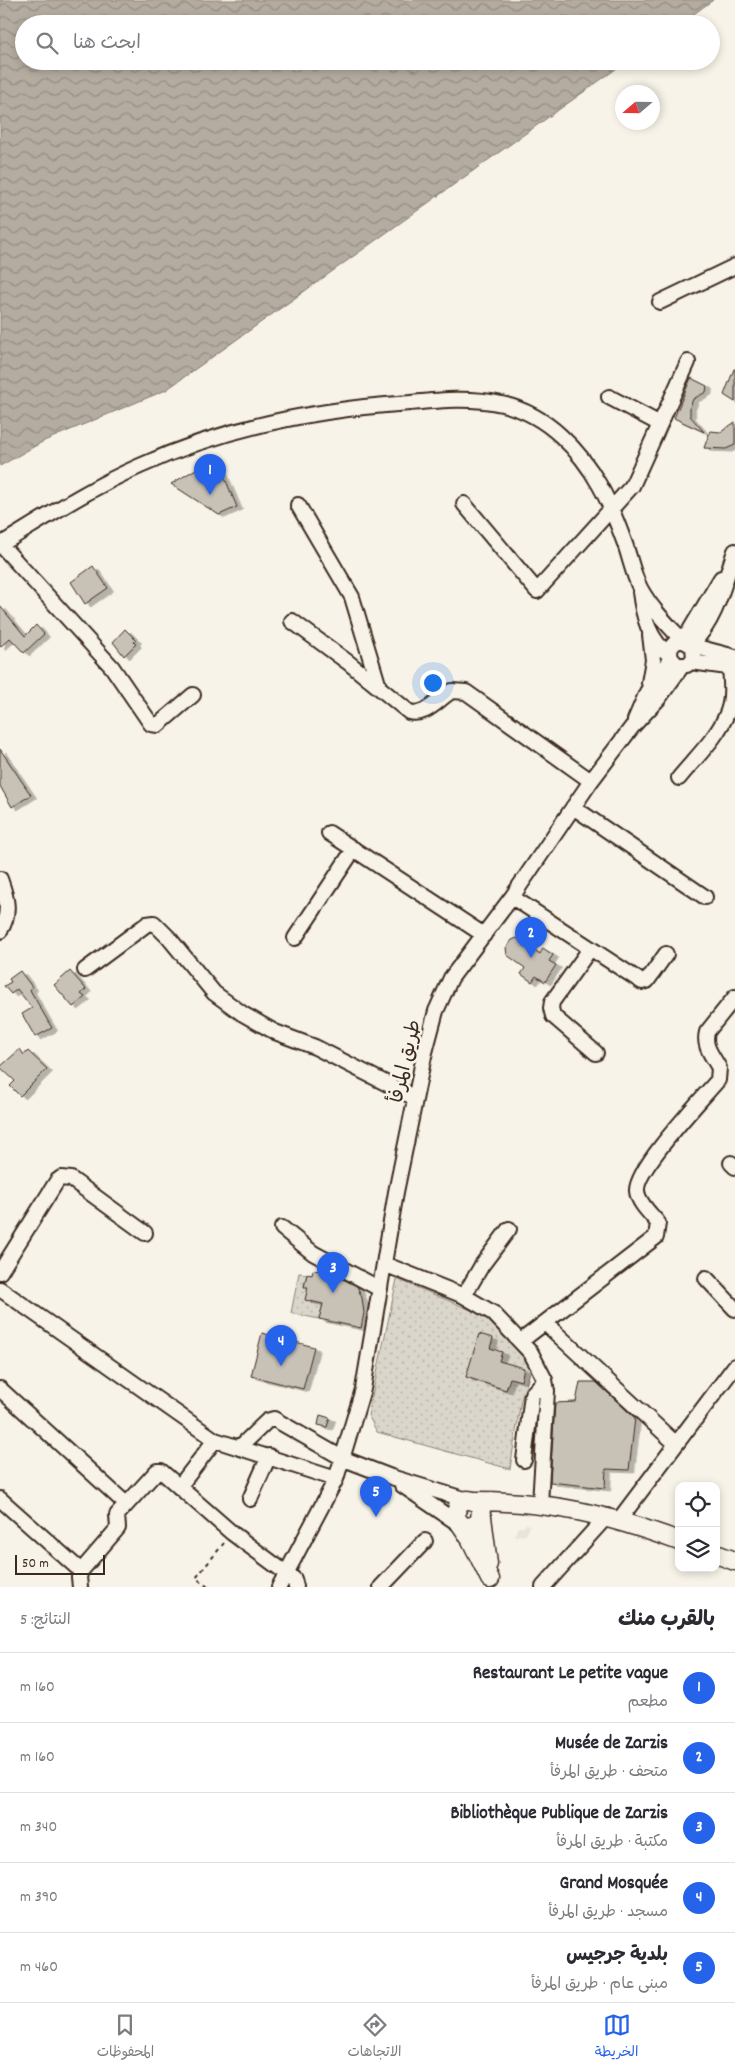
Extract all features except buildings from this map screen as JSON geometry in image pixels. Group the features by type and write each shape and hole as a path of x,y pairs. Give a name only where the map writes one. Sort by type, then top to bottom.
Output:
{"main road":[{"path":"490,1583 461,1525 454,1516 456,1507 477,1507 516,1501 540,1503 613,1518 675,1540"},
{"path":"461,1525 477,1525 477,1507"},
{"path":"477,1507 490,1583"},
{"path":"720,1555 735,1561"}],"street":[{"path":"660,302 735,266"},
{"path":"464,504 537,591 632,486 688,362"},
{"path":"609,397 660,424"},
{"path":"193,695 158,725 151,724 112,667 0,545 90,490 142,465 190,447 269,423 319,413 364,406 457,399 504,404 523,410 560,434 596,475 612,506 640,587 653,660 647,692 632,727"},
{"path":"298,505 352,597 379,687"},
{"path":"688,643 733,557"},
{"path":"640,587 659,615 688,643 695,654 678,660 647,692"},
{"path":"292,621 409,712 415,714 427,710 452,691 466,692 591,781"},
{"path":"648,627 656,643 678,660 733,664"},
{"path":"632,727 659,698 678,660 673,645 688,643 733,664"},
{"path":"680,778 720,726 729,709 733,664"},
{"name":"طريق المرفأ","path":"283,1581 336,1479 344,1459 363,1390 415,1098 436,1011 451,978 512,897 591,781 632,727"},
{"path":"573,807 705,897"},
{"path":"329,833 484,935"},
{"path":"295,938 354,849"},
{"path":"0,879 6,897 7,909 5,923 0,930"},
{"path":"512,897 642,982 647,981 666,954"},
{"path":"85,970 147,924 154,923 169,938 214,993 243,1014 276,1032 315,1047 415,1098"},
{"path":"590,949 552,1002 551,1008 554,1016 596,1053"},
{"path":"521,1342 656,1237 658,1223 639,1198 638,1184 642,1172 655,1154 718,1080 720,1068 709,1052 705,1038 707,1032 735,997"},
{"path":"0,1272 57,1181 61,1178 70,1179 145,1233"},
{"path":"282,1228 313,1253 380,1289"},
{"path":"464,1296 482,1265 509,1229"},
{"path":"384,1264 464,1296 494,1313 530,1353 545,1380 547,1391 547,1429 540,1503"},
{"path":"706,1278 735,1309"},
{"path":"0,1289 215,1440 336,1479"},
{"path":"545,1324 675,1443"},
{"path":"543,1587 613,1518 735,1366"},
{"path":"524,1460 532,1394 545,1380"},
{"path":"0,1389 126,1504"},
{"path":"240,1447 267,1421 274,1420 344,1459 392,1478 477,1507"},
{"path":"179,1487 215,1440"},
{"path":"250,1498 269,1456"},
{"path":"80,1587 79,1578 82,1571 118,1528 116,1516 158,1470 232,1533 283,1581 294,1579 296,1587"},
{"path":"392,1478 461,1525"},
{"path":"0,1499 82,1571"},
{"path":"381,1587 424,1541"}],"path":[{"path":"208,1587 196,1578 232,1533"}],"shaded area":[{"path":"299,1273 307,1274 304,1286 308,1287 323,1304 319,1319 291,1313"},
{"path":"397,1279 490,1318 532,1366 521,1400 510,1469 377,1432 368,1415"},
{"path":"526,1524 529,1525 526,1535 514,1536 518,1527 524,1527"}],"water":[{"path":"0,0 713,0 692,15 15,15 15,70 614,70 166,390 44,441 0,466"}],"place":[{"name":"Restaurant Le petite vague","path":"210,495"},
{"name":"Musée de Zarzis","path":"531,958"},
{"name":"Bibliothèque Publique de Zarzis","path":"333,1293"},
{"name":"Grand Mosquée","path":"281,1366"},
{"name":"بلدية جرجيس","path":"376,1517"}]}
